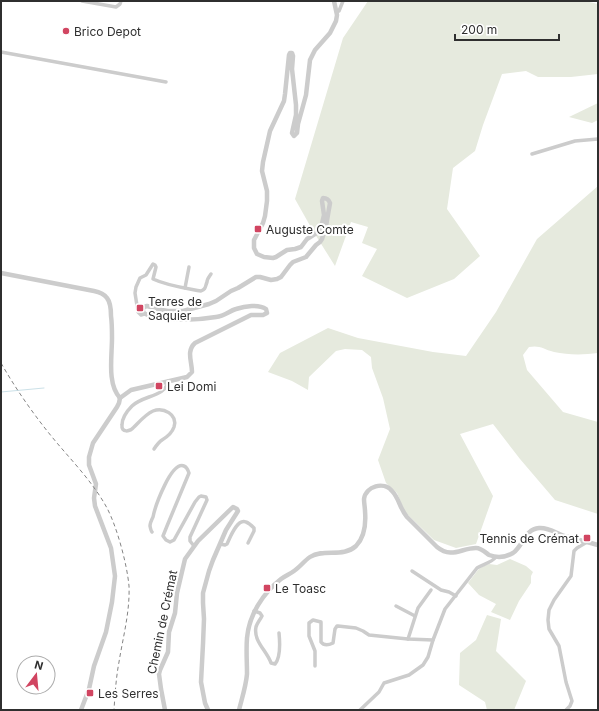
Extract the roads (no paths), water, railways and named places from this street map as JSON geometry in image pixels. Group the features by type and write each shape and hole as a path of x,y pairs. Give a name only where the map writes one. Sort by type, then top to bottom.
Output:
{"street":[{"path":"82,1 116,7 121,1"},
{"path":"144,314 143,309 146,306 174,311 208,304 216,301 256,277 271,280 277,279 281,277 293,262 306,257 324,236 330,203 329,200 323,198 324,215 321,228 301,247 287,250 276,257 269,258 257,254 253,245 265,216 267,191 262,171 263,162 270,131 284,100 289,55 291,53 293,54 292,69 296,104 296,115 292,131 294,136 297,133 305,99 311,57 332,30 337,19 334,1"},
{"path":"337,12 339,11 343,1"},
{"path":"1,52 166,82"},
{"path":"532,154 576,141 598,139"},
{"path":"120,396 131,390 188,377 192,371 190,352 192,345 251,315 265,315 267,313 266,309 261,306 253,306 237,308 218,317 200,320 184,320 153,317 144,314 141,315 138,312 135,293 136,287 140,278 146,275 153,264 156,266 153,279 201,291 206,287 207,280 211,274"},
{"path":"185,288 189,267"},
{"path":"1,273 94,291 108,298 111,307 113,388 120,396 117,407 93,443 89,454 89,464 96,484 94,498 95,506 111,548 115,576 106,632 94,666 89,689 81,710"},
{"path":"154,449 173,429 175,420 170,413 164,410 151,412 130,431 122,428 123,417 132,405 163,391 168,386 168,381"},
{"path":"152,532 150,526 166,482 176,467 180,465 185,466 189,473 163,536 170,542 174,540 198,497 206,497 207,500 190,537 190,541 194,546"},
{"path":"239,710 247,675 247,634 254,611 271,588 311,556 342,553 356,547 362,537 365,527 366,516 364,499 372,488 377,486 385,486 389,488 396,495 402,512 411,522 440,550 447,552 454,553 475,548 496,557 503,556 513,553 529,533 536,528 550,529 567,537 598,545"},
{"name":"Chemin de Crémat","path":"165,710 161,689 160,670 168,650 169,632 175,613 176,600 185,559 194,546 233,507 238,511 226,530 209,571 203,598 204,619 201,682 205,703 208,710"},
{"path":"220,544 227,544 232,532 243,521 246,521 254,528 248,543"},
{"path":"566,710 572,701 566,682 559,646 549,629 548,613 554,600 571,576 574,551 587,542"},
{"path":"360,710 379,692 384,683 409,675 423,665 428,657 445,609 477,568 491,562 496,557"},
{"path":"412,571 441,590 456,596"},
{"path":"408,639 415,616 431,590"},
{"path":"396,606 415,616"},
{"path":"254,611 260,613 262,616 256,629 257,638 271,663 274,664 277,663 279,656 279,633"},
{"path":"315,666 315,651 309,636 309,623 311,621 321,622 321,642 324,645 333,643 336,626 356,628 369,635 433,640"}],"waterway":[{"path":"1,392 44,388"}],"railway":[{"path":"1,363 34,414 49,434 84,474 96,491 107,508 118,535 126,567 129,596 117,674 114,710"}],"place":[{"name":"Brico Depot","path":"66,31"},
{"name":"Auguste Comte","path":"258,229"},
{"name":"Terres de Saquier","path":"140,308"},
{"name":"Lei Domi","path":"159,386"},
{"name":"Tennis de Crémat","path":"587,538"},
{"name":"Le Toasc","path":"267,588"},
{"name":"Les Serres","path":"90,693"}]}
